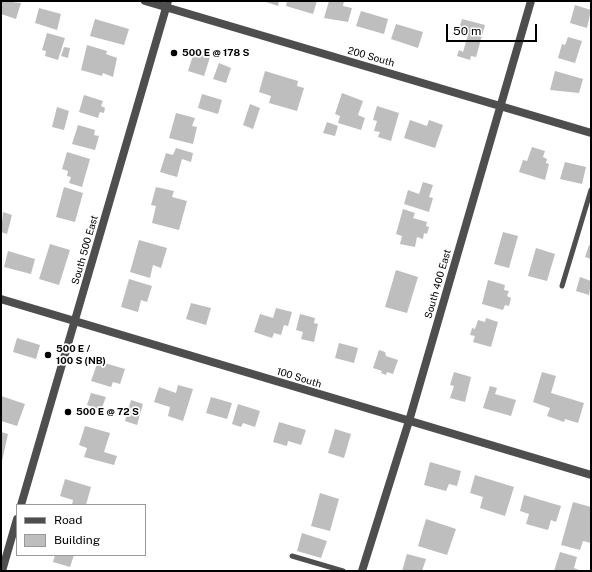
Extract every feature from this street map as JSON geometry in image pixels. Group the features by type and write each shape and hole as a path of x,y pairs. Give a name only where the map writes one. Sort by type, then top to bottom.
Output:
{"street":[{"name":"200 South","path":"145,1 167,4 591,133"},
{"name":"South 400 East","path":"362,571 409,421 531,1"},
{"name":"South 500 East","path":"21,504 167,4"},
{"name":"100 South","path":"1,299 591,475"},
{"path":"2,571 16,522"}],"lane":[{"path":"562,286 591,190"},
{"path":"292,556 343,571"}],"building":[{"path":"2,1 21,3 16,19 1,14"},
{"path":"263,1 279,1 278,6"},
{"path":"287,1 317,1 313,14 286,6"},
{"path":"329,1 344,1 343,6 352,8 348,22 324,18"},
{"path":"575,5 591,10 587,28 570,23"},
{"path":"39,8 61,14 57,30 35,23"},
{"path":"361,11 388,19 384,34 356,26"},
{"path":"95,19 129,29 124,45 90,36"},
{"path":"462,19 485,25 476,57 471,56 470,60 457,56 459,50 463,52 468,35 458,32"},
{"path":"396,24 423,32 418,48 391,39"},
{"path":"47,33 65,38 58,60 45,56 46,51 42,50"},
{"path":"568,37 582,41 575,63 558,58 562,44 565,45"},
{"path":"87,45 107,51 106,54 117,58 113,77 103,73 102,76 81,70"},
{"path":"64,47 70,48 68,58 61,56"},
{"path":"194,52 210,57 204,76 188,71"},
{"path":"219,63 231,68 226,83 213,79"},
{"path":"265,71 298,81 297,86 304,88 297,111 269,103 271,96 259,92"},
{"path":"555,71 583,79 579,93 550,90"},
{"path":"342,93 363,101 358,115 365,118 361,130 338,123 340,116 335,114"},
{"path":"202,94 222,100 218,114 198,108"},
{"path":"84,95 103,101 101,106 105,108 104,113 100,112 98,118 79,112"},
{"path":"250,104 260,108 253,129 243,125"},
{"path":"377,106 399,113 391,141 378,137 380,132 374,131 377,121 373,120"},
{"path":"57,107 69,111 64,130 52,127"},
{"path":"176,113 195,118 192,126 197,127 193,144 169,138"},
{"path":"410,120 427,126 429,120 443,125 435,148 404,138"},
{"path":"327,122 338,126 335,136 323,133"},
{"path":"78,125 95,130 94,135 99,136 95,150 72,144"},
{"path":"532,147 545,151 543,157 547,159 546,163 549,164 545,180 519,172 523,160 527,161"},
{"path":"176,148 193,153 191,162 182,159 177,177 160,172 166,153 173,155"},
{"path":"67,152 90,159 82,187 69,183 71,177 67,176 68,171 62,169"},
{"path":"565,162 586,167 582,184 560,179"},
{"path":"423,182 433,185 429,197 433,198 429,212 404,204 408,190 419,194"},
{"path":"64,187 83,193 75,222 56,217"},
{"path":"156,187 174,191 172,197 187,201 179,230 152,223 156,206 151,205"},
{"path":"403,209 415,213 413,218 427,222 426,226 429,227 427,234 424,233 423,239 417,237 415,247 400,244 402,236 396,234"},
{"path":"3,212 12,215 7,234 1,232"},
{"path":"503,232 518,236 509,268 494,264"},
{"path":"139,240 167,248 161,268 153,265 150,278 130,272"},
{"path":"50,244 70,250 59,285 39,279"},
{"path":"589,245 591,246 591,259 585,257"},
{"path":"536,248 555,254 547,281 528,276"},
{"path":"8,251 35,259 31,274 4,267"},
{"path":"396,270 418,277 407,313 385,307"},
{"path":"580,277 591,281 589,295 576,291"},
{"path":"129,279 152,286 147,302 141,300 138,312 121,307"},
{"path":"488,280 505,285 504,290 509,291 507,296 511,298 509,306 505,305 503,310 482,304"},
{"path":"191,303 211,308 206,325 186,319"},
{"path":"276,308 292,312 288,326 284,325 281,335 274,333 272,338 254,332 260,314 273,318"},
{"path":"300,314 315,318 314,323 318,324 314,342 301,339 303,332 296,330"},
{"path":"486,318 498,322 491,347 473,342 475,336 470,335 472,328 475,329 478,320 485,322"},
{"path":"17,338 40,345 36,359 13,352"},
{"path":"339,343 358,348 354,363 335,358"},
{"path":"379,350 385,352 386,356 398,360 393,374 387,372 386,375 381,373 382,371 373,368"},
{"path":"98,361 125,369 120,384 113,382 111,387 91,381"},
{"path":"454,372 471,377 465,402 450,398 454,386 450,385"},
{"path":"542,372 556,376 551,393 584,403 578,423 565,419 564,422 547,416 550,408 533,402"},
{"path":"178,385 193,389 183,421 168,416 170,407 154,402 159,387 176,393"},
{"path":"490,386 497,388 495,394 516,400 511,416 483,408"},
{"path":"91,393 106,397 101,410 87,405"},
{"path":"1,396 25,404 17,426 1,421"},
{"path":"211,397 232,403 227,419 206,413"},
{"path":"131,400 143,404 137,425 125,421"},
{"path":"238,404 260,411 255,427 243,423 241,427 232,424"},
{"path":"279,422 306,430 301,445 288,441 287,446 273,442"},
{"path":"85,426 110,433 104,452 117,456 114,465 84,457 87,448 79,445"},
{"path":"335,429 351,434 344,458 328,453"},
{"path":"1,432 8,434 2,461 1,461"},
{"path":"430,462 461,471 457,486 449,484 446,491 424,485"},
{"path":"475,475 514,487 505,516 480,508 483,497 470,493"},
{"path":"65,479 91,487 86,504 72,504 73,500 60,496"},
{"path":"320,493 339,499 330,531 311,526"},
{"path":"524,495 561,506 556,522 551,520 548,530 526,524 529,514 520,511"},
{"path":"573,502 591,507 591,543 583,541 580,550 561,545"},
{"path":"426,519 456,529 447,555 418,546"},
{"path":"302,533 327,541 321,558 297,551"},
{"path":"560,552 577,557 574,568 582,571 554,571"},
{"path":"407,554 426,559 422,571 402,571"},
{"path":"55,556 74,556 70,567 53,562"}],"place":[{"name":"500 E @ 178 S","path":"174,53"},
{"name":"500 E / 100 S (NB)","path":"48,355"},
{"name":"500 E @ 72 S","path":"68,412"}]}
